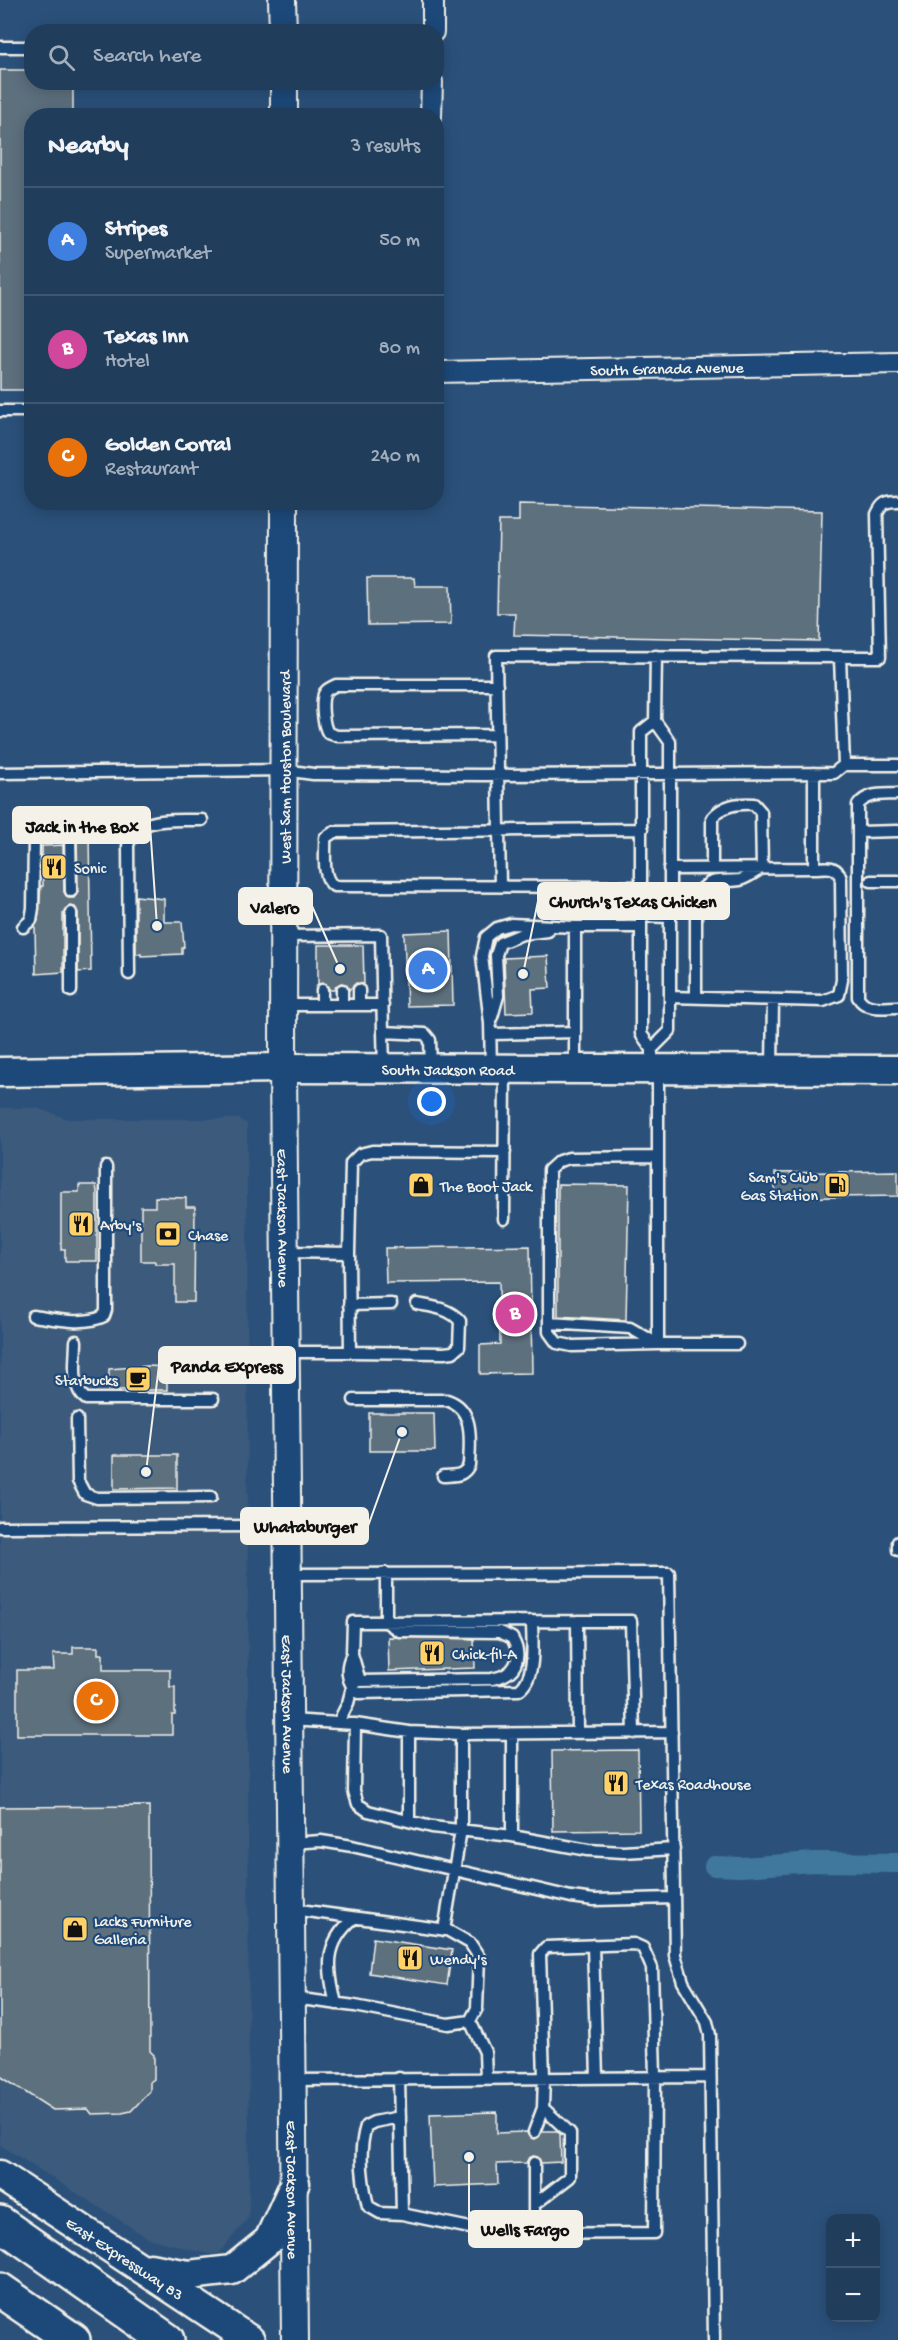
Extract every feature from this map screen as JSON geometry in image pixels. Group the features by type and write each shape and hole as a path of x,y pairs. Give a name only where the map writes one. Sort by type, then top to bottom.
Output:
{"highway":[{"path":"0,2223 167,2340"},
{"path":"0,2290 73,2340"}],"main road":[{"name":"South Jackson Road","path":"0,1072 283,1068 575,1069 654,1063 772,1070 898,1070"},
{"name":"East Expressway 83","path":"0,2175 250,2340"},
{"path":"137,2265 189,2276 232,2270 269,2240 295,2183"},
{"path":"183,2295 211,2340"}],"street":[{"path":"282,0 283,24"},
{"path":"433,0 433,24"},
{"path":"284,90 284,108"},
{"path":"431,108 432,90"},
{"name":"South Granada Avenue","path":"444,372 898,363"},
{"name":"West Sam Houston Boulevard","path":"283,1068 284,510"},
{"name":"East Jackson Avenue","path":"283,1068 295,2340"}],"lane":[{"path":"0,47 24,47"},
{"path":"0,411 24,411"},
{"path":"500,886 496,656 880,657 877,514 881,505 888,501 898,501"},
{"path":"654,1063 670,1031 670,742 655,721 656,656"},
{"path":"840,657 844,765"},
{"path":"497,685 336,685 327,690 324,695 325,728 328,733 337,736 497,735"},
{"path":"655,721 640,732 642,774 641,1034 654,1063 658,1344"},
{"path":"0,773 284,770 313,774 834,773 844,765 898,765"},
{"path":"814,773 814,868"},
{"path":"898,794 869,795 863,798 858,805 858,997 862,1004 870,1007 898,1007"},
{"path":"712,868 712,818 718,810 738,803 754,804 761,812 762,868"},
{"path":"129,974 128,846 130,838 138,828 151,823 202,820"},
{"path":"23,927 31,920 33,908 35,835 45,828 59,827 70,836 71,891"},
{"path":"642,829 334,832 326,838 326,877 334,886 642,887"},
{"path":"858,832 898,831"},
{"path":"669,868 834,867 841,879 842,980 838,995 823,1001 670,997"},
{"path":"696,998 696,896 705,885 715,880 742,880 762,868"},
{"path":"872,881 898,881"},
{"path":"71,913 71,991"},
{"path":"504,1219 505,1152 498,1069 490,1028 498,996 496,955 500,943 522,934 669,917"},
{"path":"575,927 575,1069"},
{"path":"284,936 322,940 358,940 381,935 384,1069"},
{"path":"322,990 322,1005"},
{"path":"342,990 342,1005"},
{"path":"358,990 359,1005"},
{"path":"772,1070 773,1000"},
{"path":"284,1005 383,1005"},
{"path":"490,1028 575,1032"},
{"path":"383,1032 425,1034 430,1040 431,1069"},
{"path":"350,1352 351,1163 360,1154 372,1151 505,1152"},
{"path":"656,1157 569,1158 559,1161 549,1170 549,1332 557,1342 572,1346 737,1344"},
{"path":"33,1316 65,1321 92,1321 104,1316 106,1310 106,1167"},
{"path":"285,1252 349,1253"},
{"path":"349,1305 391,1304"},
{"path":"286,1352 444,1353 453,1352 459,1347 460,1320 446,1310 417,1304"},
{"path":"549,1323 630,1328 658,1344"},
{"path":"76,1341 76,1385 80,1395 86,1399 213,1399"},
{"path":"354,1400 447,1400 456,1402 465,1411 468,1422 469,1465 466,1472 460,1475 443,1476"},
{"path":"77,1419 78,1481 85,1494 97,1498 211,1497"},
{"path":"0,1527 288,1526"},
{"path":"898,1542 898,1550"},
{"path":"288,1574 669,1573 675,1956 678,1972 707,2022 710,2036 714,2340"},
{"path":"386,1574 386,1622"},
{"path":"532,1621 530,1675 526,1685 519,1690 359,1692 352,1688 348,1681 353,1622 532,1621 577,1622 631,1621 634,1733"},
{"path":"352,1654 356,1662 358,1677 365,1681 492,1679 502,1677 516,1667 518,1654 515,1644 512,1638 500,1632 399,1631 386,1622"},
{"path":"577,1622 578,1733"},
{"path":"338,1723 352,1688"},
{"path":"289,1720 355,1724 410,1732 461,1734 672,1732"},
{"path":"355,1724 354,1791 358,1804 368,1810 432,1827 512,1836 588,1850 623,1852 674,1849"},
{"path":"409,1821 410,1732"},
{"path":"444,1930 461,1830 461,1734"},
{"path":"512,1734 512,1836"},
{"path":"291,1843 321,1841 352,1846 572,1897 594,1900 674,1898"},
{"path":"292,1910 444,1930 470,1943 479,1957 477,2008 470,2021"},
{"path":"336,2004 330,1969 333,1941 341,1929 354,1918"},
{"path":"400,2117 374,2122 366,2126 362,2159 363,2185 368,2206 380,2213 402,2214 499,2234 654,2233 655,2076 652,1968 643,1948 634,1944 546,1947 540,1954 543,2108 534,2132"},
{"path":"593,1945 597,2077"},
{"path":"293,1998 448,2024 470,2021"},
{"path":"470,2021 485,2052 486,2078"},
{"path":"294,2080 709,2077"},
{"path":"399,2078 402,2214"},
{"path":"535,2204 570,2177 570,2133 543,2108"},
{"path":"534,2163 534,2234"}],"shaded area":[{"path":"0,1108 37,1108 68,1119 239,1119 247,1124 249,2217 218,2254 207,2254 148,2238 0,2145"}],"building":[{"path":"0,70 24,70 24,90 73,90 73,108 24,108 24,390 0,390"},
{"path":"519,504 822,511 819,641 514,635 515,613 497,613 499,521 519,521"},
{"path":"367,578 414,578 415,586 450,586 451,624 368,625"},
{"path":"77,834 89,834 91,971 78,972 78,913 75,907 70,906 63,913 63,972 36,974 35,926 38,921 41,886 43,886 42,846 63,845 64,892 68,898 74,898 78,891"},
{"path":"136,896 164,899 164,922 182,922 184,947 182,954 141,956 141,954 136,954"},
{"path":"451,931 453,1005 407,1006 404,933"},
{"path":"318,945 363,945 364,984 356,983 349,990 346,984 341,983 334,990 330,990 325,983 318,984"},
{"path":"548,956 550,988 532,989 533,1012 506,1013 504,958"},
{"name":"Sam's Club Gas Station","path":"898,1171 898,1196 775,1198 775,1173"},
{"path":"558,1184 629,1185 626,1320 558,1316"},
{"name":"Arby's","path":"79,1185 96,1185 97,1261 65,1261 65,1249 61,1250 61,1192 79,1192"},
{"name":"Chase","path":"155,1197 186,1198 186,1207 195,1207 194,1302 175,1302 175,1264 141,1261 141,1207 155,1207"},
{"path":"530,1246 532,1373 480,1374 480,1345 500,1344 499,1282 386,1283 385,1248"},
{"name":"Starbucks","path":"167,1367 167,1390 109,1390 109,1369"},
{"path":"369,1413 434,1413 435,1451 369,1451"},
{"path":"114,1455 177,1455 177,1488 114,1489"},
{"name":"Chick-fil-A","path":"388,1637 474,1639 475,1668 389,1671"},
{"path":"73,1647 98,1647 98,1654 103,1654 103,1670 170,1670 170,1687 175,1687 172,1735 17,1735 17,1670 54,1670 53,1654 73,1654"},
{"path":"638,1750 639,1830 553,1831 552,1751"},
{"name":"Lacks Furniture Galleria","path":"149,1806 150,2051 154,2055 154,2079 150,2082 150,2091 131,2111 92,2114 88,2109 53,2110 0,2076 0,1807"},
{"path":"373,1938 452,1950 447,1985 369,1973"},
{"path":"497,2112 497,2133 527,2132 529,2137 535,2139 542,2131 557,2131 560,2134 561,2162 541,2163 538,2157 533,2156 526,2163 497,2164 498,2184 433,2187 430,2114"}],"waterway":[{"path":"714,1866 741,1867 814,1862 898,1863"}],"place":[{"name":"Sonic","path":"54,867"},
{"name":"Jack in the Box","path":"157,926"},
{"name":"Valero","path":"340,969"},
{"name":"Stripes","path":"428,970"},
{"name":"Church's Texas Chicken","path":"523,974"},
{"name":"The Boot Jack","path":"421,1185"},
{"name":"Sam's Club Gas Station","path":"837,1185"},
{"name":"Arby's","path":"81,1224"},
{"name":"Chase","path":"168,1234"},
{"name":"Texas Inn","path":"515,1314"},
{"name":"Starbucks","path":"138,1379"},
{"name":"Whataburger","path":"402,1432"},
{"name":"Panda Express","path":"146,1472"},
{"name":"Chick-fil-A","path":"432,1653"},
{"name":"Golden Corral","path":"96,1701"},
{"name":"Texas Roadhouse","path":"616,1783"},
{"name":"Lacks Furniture Galleria","path":"75,1929"},
{"name":"Wendy's","path":"410,1958"},
{"name":"Wells Fargo","path":"469,2157"}]}
